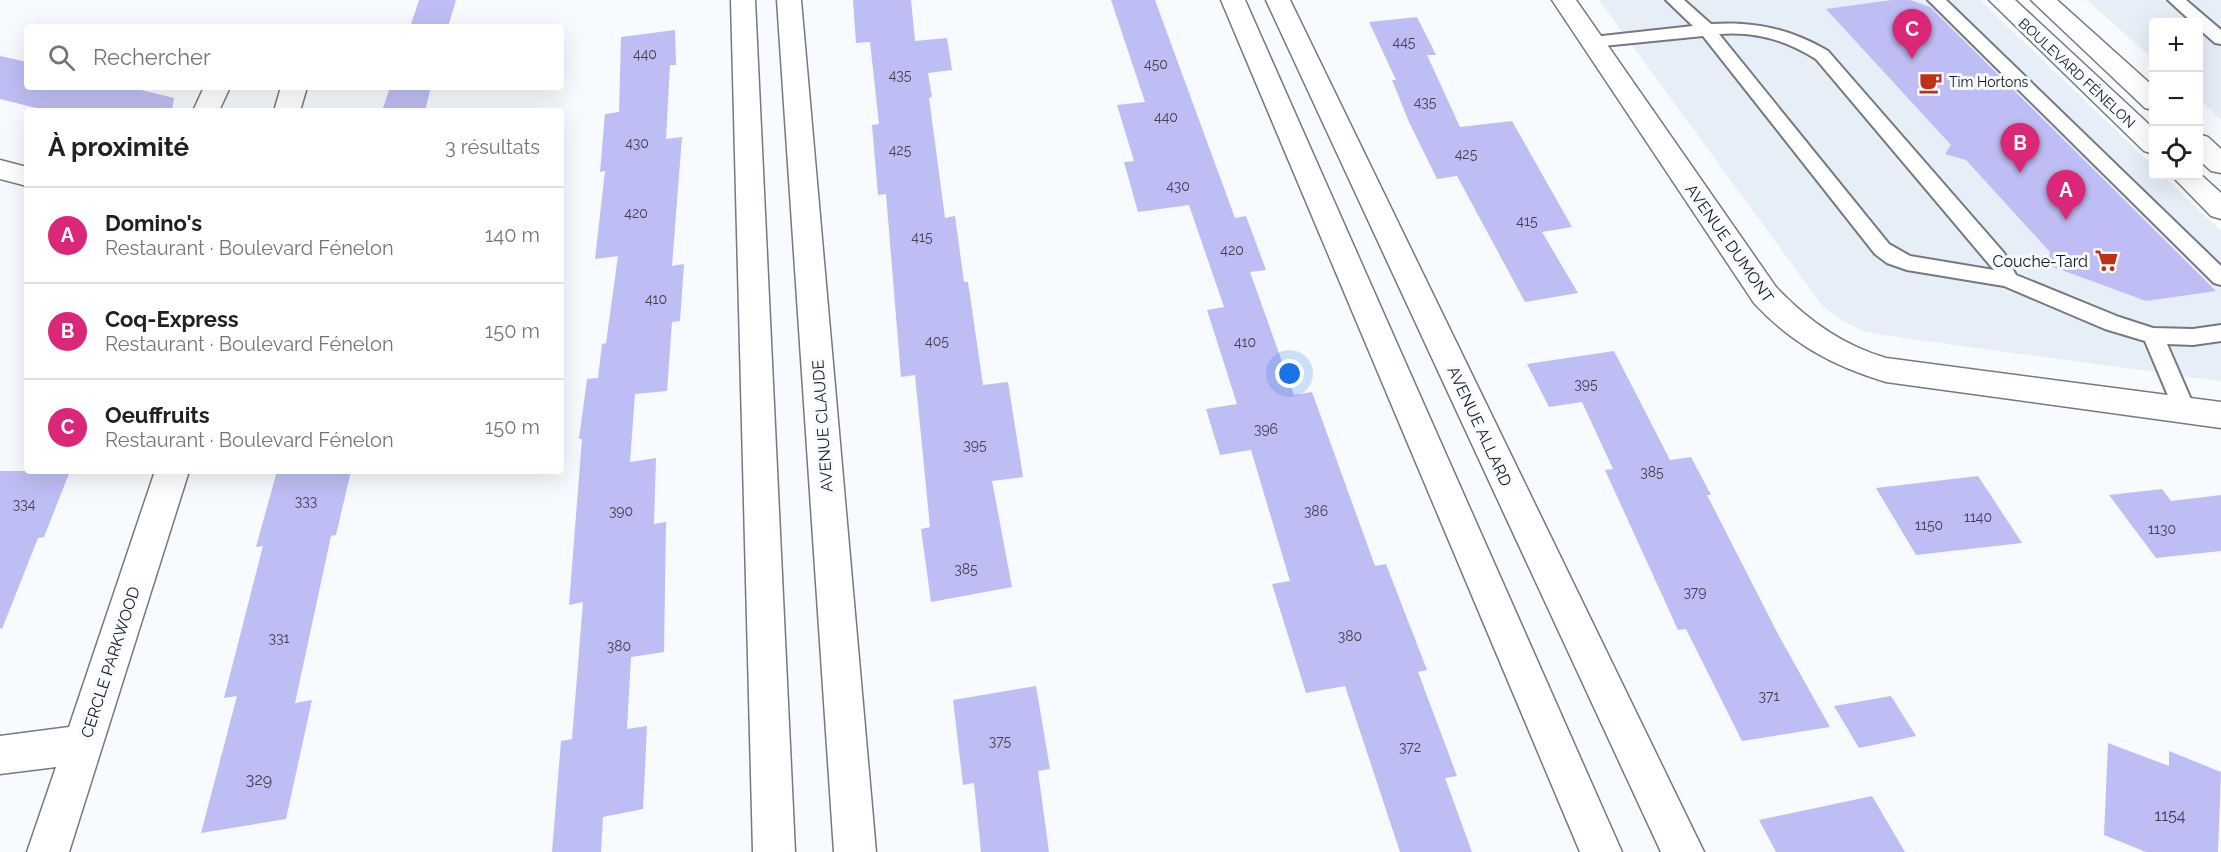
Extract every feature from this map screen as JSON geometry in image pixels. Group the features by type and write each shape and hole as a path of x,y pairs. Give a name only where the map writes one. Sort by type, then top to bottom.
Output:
{"street":[{"path":"743,0 774,852"},
{"name":"AVENUE CLAUDE","path":"789,0 855,852"},
{"path":"1233,0 1601,852"},
{"name":"AVENUE ALLARD","path":"1278,0 1683,852"},
{"name":"AVENUE DUMONT","path":"1564,0 1760,289 1782,315 1813,339 1859,363 1886,370 2221,415"},
{"name":"BOULEVARD FÉNELON","path":"2001,0 2149,140"},
{"name":"BOULEVARD FÉNELON","path":"2043,0 2149,97"},
{"path":"207,108 216,90"},
{"path":"288,108 293,90"},
{"path":"2203,147 2221,164"},
{"path":"0,169 24,176"},
{"path":"2190,180 2221,209"},
{"path":"1364,304 1419,296"},
{"name":"CERCLE PARKWOOD","path":"48,852 171,474"},
{"path":"0,754 84,744"}],"lane":[{"path":"1674,0 1707,30 1882,249 1907,264 2007,279 2122,327 2153,336 2193,337 2221,333"},
{"path":"1936,0 2221,278"},
{"path":"2176,0 2221,39"},
{"path":"1593,42 1745,27 1795,39 1822,55 1997,258 2005,269 2007,279"},
{"path":"2153,336 2185,411"}],"shaded area":[{"path":"1599,0 1980,0 2149,162 2149,180 2167,180 2221,231 2221,381 1882,335 1862,330 1841,320 1823,306"},
{"path":"2087,0 2221,0 2221,120 2203,103 2203,18 2149,18 2149,55"}],"building":[{"path":"419,0 456,0 449,24 411,24"},
{"path":"853,0 911,0 915,41 947,38 952,70 928,73 932,97 929,98 945,218 955,216 964,282 968,282 983,385 1008,382 1023,477 992,481 1012,587 931,602 921,529 930,527 915,375 901,377 886,194 878,195 872,125 879,124 870,42 856,43"},
{"path":"1111,0 1155,0 1235,218 1246,216 1266,270 1250,272 1294,395 1312,392 1375,566 1386,564 1427,670 1418,672 1457,776 1445,778 1472,852 1400,852 1345,686 1306,693 1272,584 1290,581 1251,450 1220,455 1206,409 1237,404 1207,310 1224,307 1189,205 1138,212 1124,162 1134,161 1117,105 1145,102"},
{"path":"1892,0 1910,0 1930,7 2216,291 2146,301 2048,265 2050,252 1966,160 1945,154 1951,145 1826,9"},
{"path":"1417,17 1436,55 1427,55 1460,127 1512,121 1572,227 1542,232 1578,293 1525,302 1457,176 1437,179 1409,122 1392,80 1396,80 1369,22"},
{"path":"675,30 676,65 670,65 666,139 682,137 672,266 684,264 680,321 672,322 667,391 635,394 630,462 656,458 654,524 666,522 664,652 631,657 627,729 647,726 643,809 603,817 601,852 552,852 561,741 572,739 583,602 569,605 582,439 579,439 587,379 598,378 602,344 606,343 618,256 595,259 605,171 600,172 605,114 619,112 621,37"},
{"path":"0,56 24,61 24,90 141,90 174,98 172,108 36,108 0,99"},
{"path":"389,90 430,90 426,108 383,108"},
{"path":"1614,351 1670,460 1691,457 1711,495 1707,495 1779,636 1830,727 1742,741 1686,629 1678,630 1605,470 1613,469 1582,402 1549,407 1527,364"},
{"path":"0,471 24,471 24,474 69,474 44,537 38,538 2,629 0,628"},
{"path":"276,474 350,474 336,535 331,536 295,703 312,700 286,819 201,833 237,696 224,698 263,546 256,547"},
{"path":"1978,476 2022,543 1916,555 1876,488"},
{"path":"2162,489 2171,501 2221,495 2221,551 2156,558 2109,495"},
{"path":"1036,686 1050,769 1038,771 1049,852 981,852 974,783 963,785 953,700"},
{"path":"1891,696 1916,736 1859,748 1834,706"},
{"path":"2108,743 2169,766 2169,751 2221,772 2218,852 2146,852 2104,835"},
{"path":"1872,796 1905,852 1776,852 1759,820"}],"place":[{"name":"Oeuffruits","path":"1912,59"},
{"name":"Tim Hortons","path":"1931,82"},
{"name":"Coq-Express","path":"2020,173"},
{"name":"Domino's","path":"2066,220"},
{"name":"Couche-Tard","path":"2106,261"}]}
